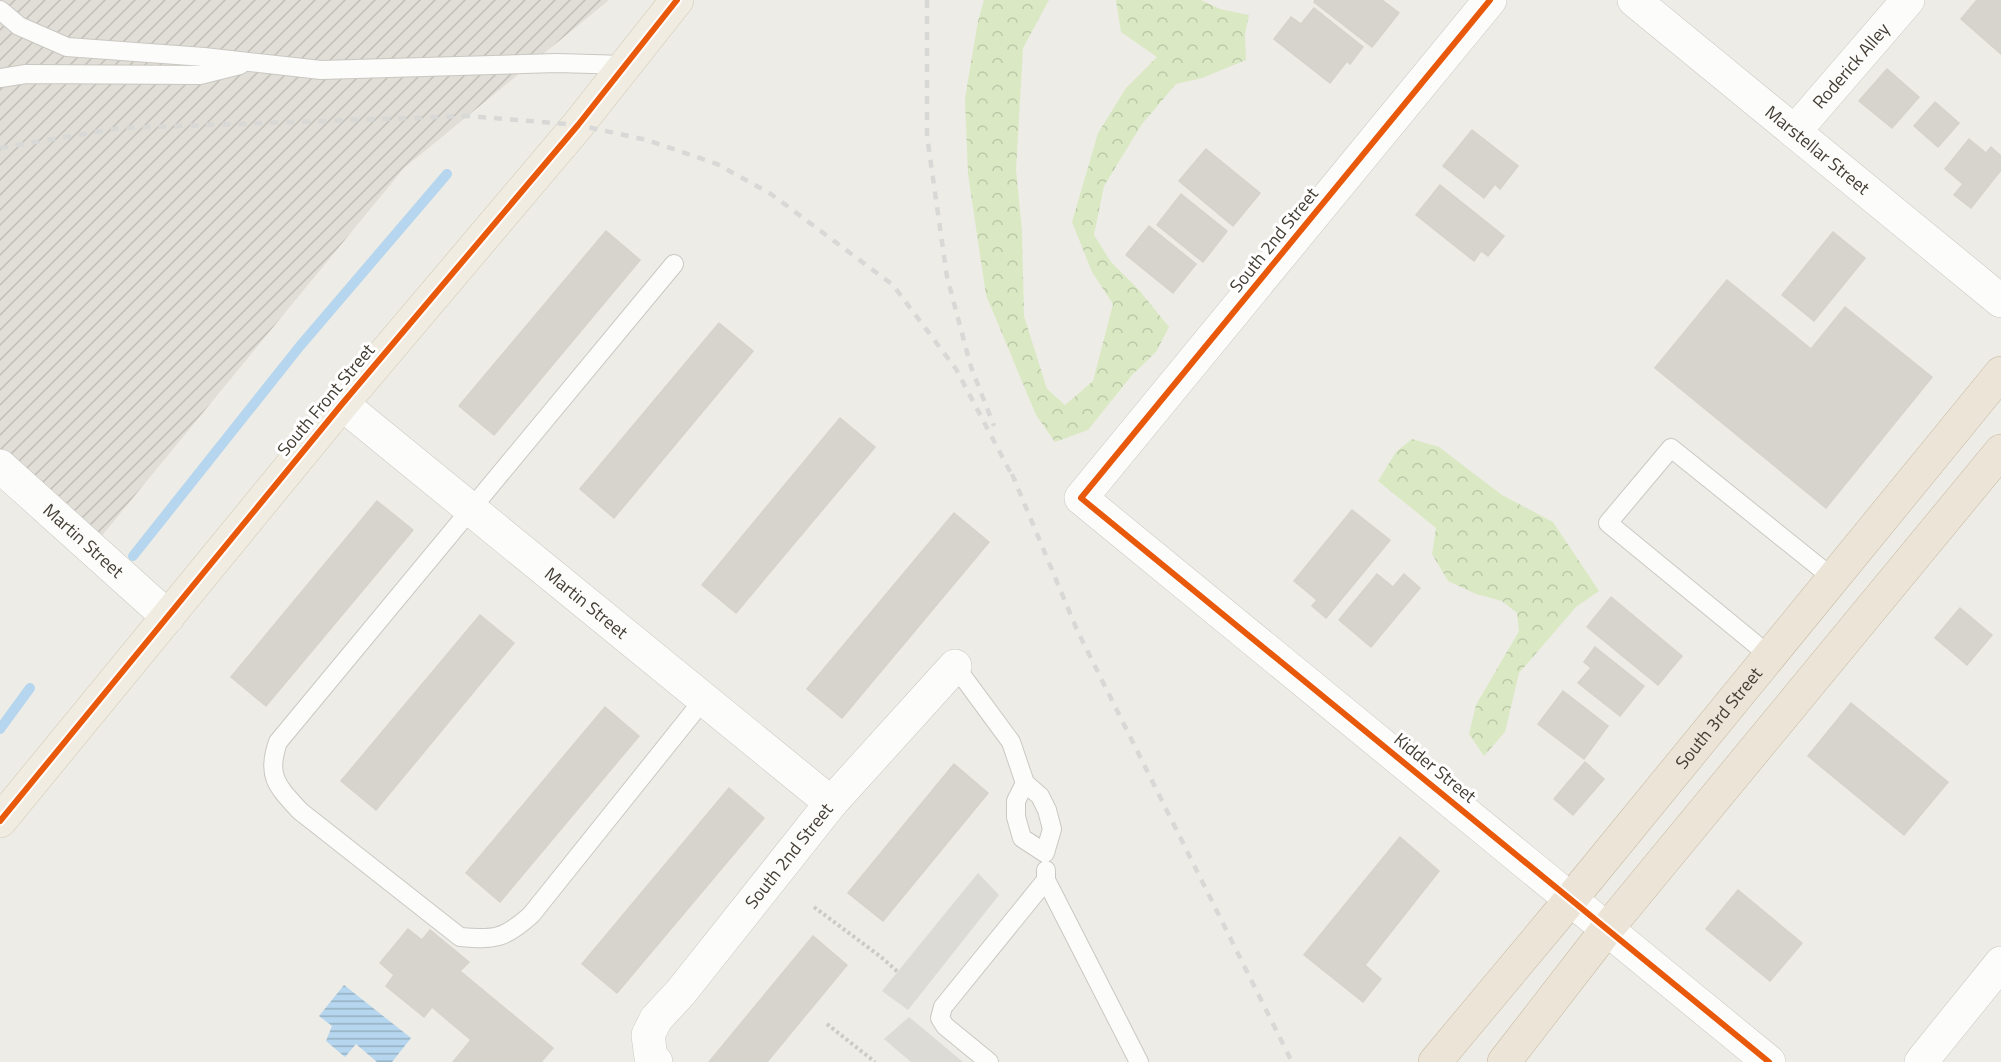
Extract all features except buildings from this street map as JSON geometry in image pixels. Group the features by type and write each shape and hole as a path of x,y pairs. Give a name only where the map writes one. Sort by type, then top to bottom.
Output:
{"highway":[{"name":"South 3rd Street","path":"1435,1062 2001,373"},
{"path":"1504,1062 1608,929 2001,451"}],"main road":[{"name":"South Front Street","path":"0,821 342,404 578,125 677,0"}],"street":[{"name":"South 2nd Street","path":"1081,498 1490,0"},
{"name":"Marstellar Street","path":"1634,0 2001,301"},
{"name":"Roderick Alley","path":"1795,131 1908,0"},
{"name":"Martin Street","path":"342,404 831,803"},
{"name":"Martin Street","path":"0,466 168,617"},
{"name":"Kidder Street","path":"1081,498 1769,1062"},
{"name":"South 2nd Street","path":"654,1060 648,1035 656,1019 681,992 831,803 955,666"},
{"path":"1921,1062 2001,963"}],"lane":[{"path":"0,10 18,26 67,47 321,70 556,63 626,65"},
{"path":"0,78 26,74 200,75 250,62"},
{"path":"674,264 278,742 273,756 273,773 278,788 300,811 460,937 486,939 502,936 531,915 704,699"},
{"path":"1770,656 1608,522 1671,448 1833,579"},
{"path":"955,666 1011,742 1025,783 1040,796 1047,810 1052,829 1045,853 1047,880 1139,1062"},
{"path":"1025,783 1016,801 1016,817 1023,838 1045,853"},
{"path":"989,1062 945,1026 940,1018 943,1007 1047,880"}],"path":[{"path":"814,907 898,972"},
{"path":"827,1024 874,1062"}],"shaded area":[{"path":"0,0 609,0 404,168 86,555 0,488"},
{"path":"978,873 999,895 908,1010 882,991"},
{"path":"909,1017 963,1062 911,1062 884,1039"}],"green space":[{"path":"984,0 1049,0 1023,48 1016,170 1022,231 1024,316 1047,389 1065,405 1093,381 1113,304 1092,272 1072,222 1098,133 1126,88 1157,57 1121,32 1116,0 1201,0 1220,9 1249,15 1245,34 1246,60 1202,78 1176,84 1142,124 1104,186 1094,235 1111,262 1139,290 1169,327 1156,352 1132,375 1088,430 1055,442 1036,415 986,295 968,174 965,98 978,21"},
{"path":"1412,439 1439,447 1502,495 1553,522 1599,591 1576,607 1519,673 1505,732 1484,756 1469,734 1476,705 1519,631 1517,613 1502,601 1476,594 1448,581 1432,554 1436,528 1378,481 1396,452"}],"water":[{"path":"344,985 411,1038 392,1062 377,1062 356,1044 345,1057 326,1041 332,1026 319,1016"}],"waterway":[{"path":"133,556 300,346 447,174"},
{"path":"0,729 30,688"}],"railway":[{"path":"927,0 927,136 947,277 971,367 994,426"},
{"path":"0,148 119,128 469,116 578,125 647,140 717,164 771,194 893,285 956,369 1015,481"},
{"path":"1012,474 1077,630 1292,1062"}],"cycle path":[{"path":"0,821 342,404 578,125 677,0"},
{"path":"1490,0 1081,498 1769,1062"}]}
